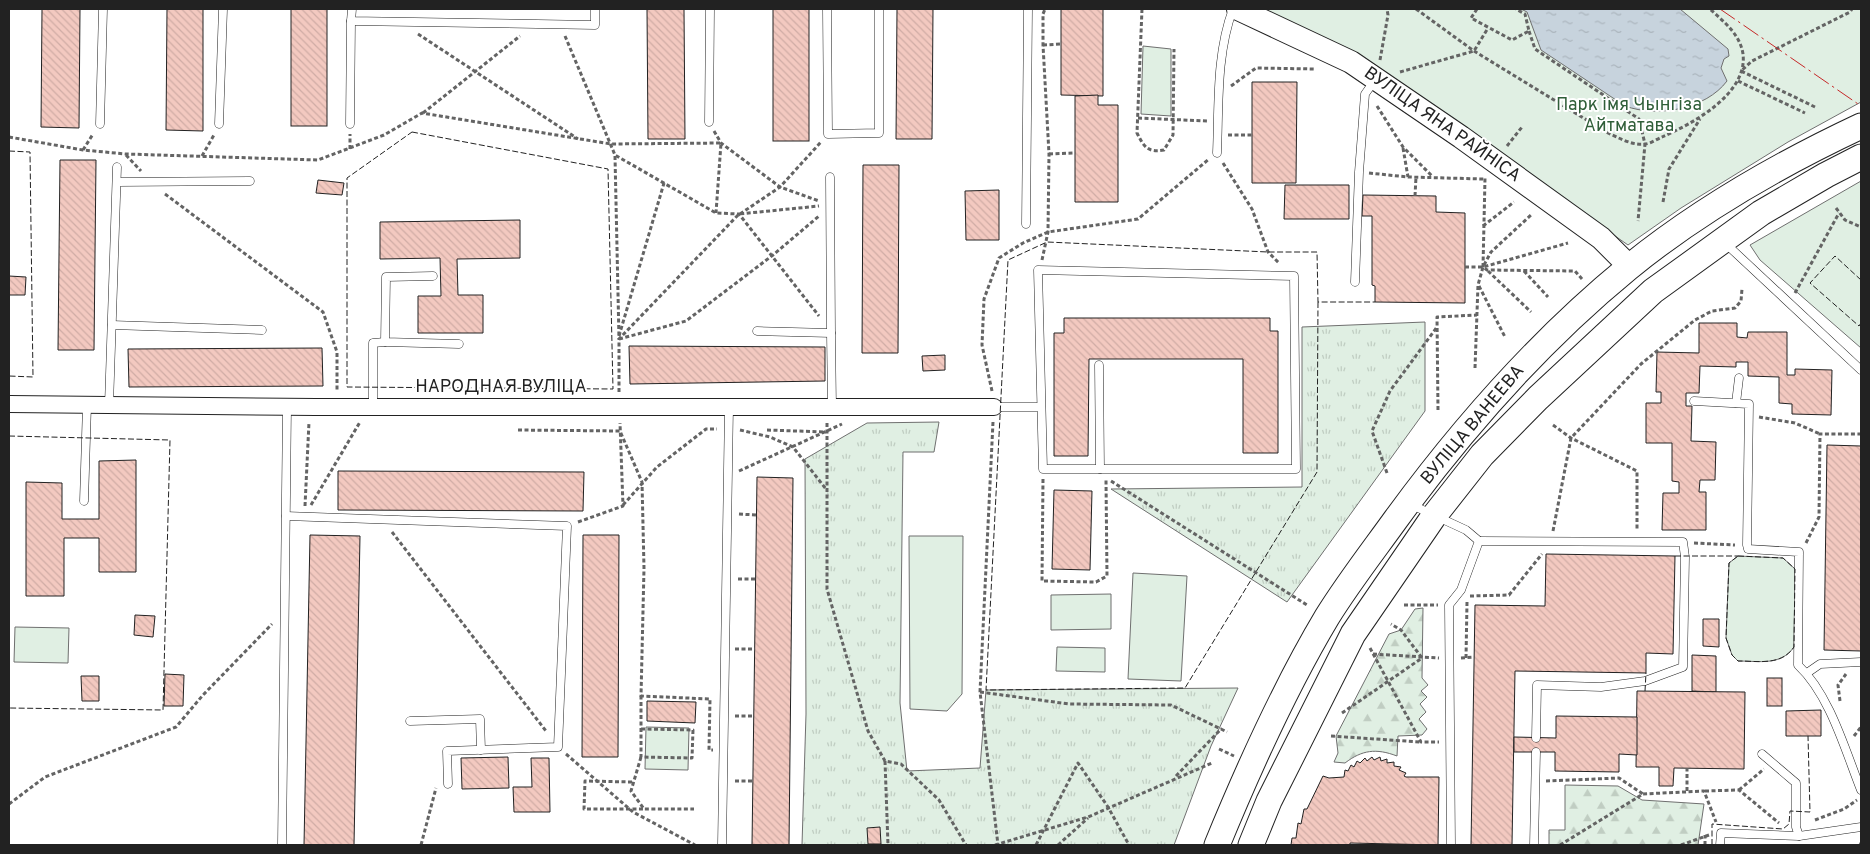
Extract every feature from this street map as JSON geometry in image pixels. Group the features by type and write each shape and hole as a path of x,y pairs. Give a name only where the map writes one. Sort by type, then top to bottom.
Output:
{"main road":[{"name":"ВУЛІЦА ВАНЕЕВА","path":"1218,845 1250,764 1327,618 1408,503 1458,437 1515,372 1630,266 1696,218 1811,150 1861,126"},
{"name":"ВУЛІЦА ВАНЕЕВА","path":"1251,845 1269,800 1353,634 1434,516 1482,455 1526,410 1653,291 1722,239 1761,213 1826,175 1861,158"},
{"path":"1722,239 1717,219 1728,203 1742,190"},
{"path":"1630,266 1653,291"}],"street":[{"name":"ВУЛІЦА ЯНА РАЙНІСА","path":"1238,9 1351,62 1375,89 1461,137 1601,238 1630,266"},
{"name":"НАРОДНАЯ ВУЛІЦА","path":"9,404 287,407 994,407"}],"lane":[{"path":"100,124 103,9"},
{"path":"219,124 224,9"},
{"path":"350,124 352,9"},
{"path":"352,21 595,25 595,9"},
{"path":"709,122 710,9"},
{"path":"826,9 828,134 879,133 879,9"},
{"path":"1026,224 1028,9"},
{"path":"1217,153 1219,84 1226,25 1233,9"},
{"path":"1355,282 1359,172 1365,94 1375,89"},
{"path":"110,405 117,168"},
{"path":"830,177 832,333 830,407"},
{"path":"117,182 250,181"},
{"path":"1722,239 1756,274 1861,370"},
{"path":"1038,270 1294,276 1296,469 1044,468 1038,270"},
{"path":"385,342 386,277 433,276"},
{"path":"112,325 262,330"},
{"path":"757,331 832,333"},
{"path":"371,407 374,343 459,344"},
{"path":"1099,365 1100,469"},
{"path":"1736,403 1739,378"},
{"path":"1694,401 1750,404 1748,549 1799,552 1798,665 1806,673 1832,716 1861,790"},
{"path":"84,500 87,405"},
{"path":"282,845 287,407"},
{"path":"722,845 729,407"},
{"path":"994,407 1041,407"},
{"path":"1408,503 1466,530 1480,541 1683,542 1685,557 1683,667 1645,681 1610,686 1537,685 1536,738"},
{"path":"286,516 567,526 558,747 447,751 448,784"},
{"path":"1451,845 1449,605 1461,590 1480,541"},
{"path":"1806,673 1820,664 1861,662"},
{"path":"410,721 480,719 481,750"},
{"path":"1534,845 1536,752"},
{"path":"1762,754 1796,783 1796,827 1799,836"},
{"path":"1720,845 1721,833 1799,836 1861,827 1861,822"}],"path":[{"path":"1038,270 1048,232 1049,154 1043,45 1043,14 1046,9"},
{"path":"1142,9 1137,133 1144,148 1154,152 1164,150 1173,135 1174,49"},
{"path":"1387,9 1386,29 1375,89 1402,147 1408,177"},
{"path":"1416,9 1474,51 1608,133 1630,142 1645,144 1679,130 1702,116 1728,95 1738,81 1744,56 1735,32 1710,9"},
{"path":"1477,9 1471,18 1512,40 1529,31"},
{"path":"1516,9 1525,14 1535,49 1639,119 1645,144 1638,221"},
{"path":"1741,71 1752,61 1850,12 1852,9"},
{"path":"399,22 579,140"},
{"path":"9,137 83,150 126,154 318,160 384,135 422,113 535,24"},
{"path":"560,24 615,155 619,396"},
{"path":"1375,89 1474,51 1488,28"},
{"path":"1043,45 1061,44"},
{"path":"1219,84 1233,86 1256,68 1319,69"},
{"path":"1741,71 1815,107"},
{"path":"1738,81 1805,113"},
{"path":"422,113 611,144 721,143"},
{"path":"1664,202 1669,169 1683,143 1702,116"},
{"path":"1138,118 1218,121"},
{"path":"709,122 721,143 780,187 831,205"},
{"path":"83,150 100,124"},
{"path":"202,156 219,124"},
{"path":"1510,143 1522,126"},
{"path":"618,340 739,214 780,187 828,134"},
{"path":"1218,134 1252,134"},
{"path":"716,212 721,143"},
{"path":"1402,147 1433,178"},
{"path":"1049,154 1075,153"},
{"path":"1212,763 1088,817 997,845 980,692 994,407 982,345 984,299 998,258 1023,243 1048,232 1138,218 1217,153 1252,209 1268,252 1294,276"},
{"path":"126,154 152,183 322,312 337,352 338,407"},
{"path":"615,155 716,212 739,214 831,205"},
{"path":"1359,172 1408,177 1484,179 1483,267"},
{"path":"1415,196 1416,177"},
{"path":"618,340 664,183"},
{"path":"1483,226 1514,202"},
{"path":"618,340 686,321 772,255 831,205"},
{"path":"1836,208 1845,220 1861,227"},
{"path":"1794,294 1839,213"},
{"path":"739,214 832,333"},
{"path":"1475,368 1478,285 1483,267 1491,252 1531,215"},
{"path":"1465,268 1483,267 1568,243"},
{"path":"1483,267 1531,312"},
{"path":"1487,270 1575,271 1582,279"},
{"path":"1523,271 1548,297"},
{"path":"1478,285 1505,337"},
{"path":"1466,658 1467,596 1509,595 1551,542 1571,438 1641,364 1695,320 1712,312 1735,308 1741,301 1742,289"},
{"path":"1438,410 1437,317 1476,315"},
{"path":"1387,474 1372,431 1390,391 1437,328"},
{"path":"305,517 309,420 316,407"},
{"path":"305,517 371,407"},
{"path":"830,407 827,432 826,489 827,589 868,731 885,761 888,845"},
{"path":"1769,418 1795,423 1820,434 1861,434"},
{"path":"620,421 623,506"},
{"path":"1553,424 1571,438 1637,471 1637,542"},
{"path":"567,526 623,506 642,482 706,429"},
{"path":"737,429 770,438 793,447 826,489"},
{"path":"518,430 620,431"},
{"path":"767,430 827,432"},
{"path":"620,431 642,482 644,568 640,757 630,791 644,809"},
{"path":"736,472 827,432"},
{"path":"1804,548 1819,517 1820,434"},
{"path":"1044,468 1042,581 1096,582 1107,576 1106,478"},
{"path":"1091,469 1307,605"},
{"path":"735,514 756,515"},
{"path":"382,520 558,747 629,809 695,845"},
{"path":"1704,543 1737,545"},
{"path":"733,579 755,579"},
{"path":"1404,605 1423,605"},
{"path":"9,804 45,777 176,727 203,695 285,611"},
{"path":"1391,624 1401,630 1422,658"},
{"path":"732,649 755,649"},
{"path":"1421,742 1373,654 1422,658 1474,657"},
{"path":"1342,713 1422,658"},
{"path":"1840,709 1838,685 1846,674 1854,674"},
{"path":"980,692 1069,704 1171,705 1227,732"},
{"path":"641,696 710,699 709,750 724,749"},
{"path":"732,716 754,716"},
{"path":"1850,742 1861,727"},
{"path":"640,757 692,758 693,730 641,729"},
{"path":"1175,778 1222,729"},
{"path":"1331,736 1450,742"},
{"path":"885,761 901,764 939,800 966,845"},
{"path":"1560,845 1643,794 1739,790 1772,762"},
{"path":"1036,845 1078,763 1108,807 1129,845"},
{"path":"1687,768 1687,791"},
{"path":"1535,782 1619,778 1643,794"},
{"path":"632,782 585,781 584,809 694,809"},
{"path":"731,781 754,781"},
{"path":"421,845 437,785 448,784"},
{"path":"1739,790 1780,824 1786,826"},
{"path":"1681,845 1705,835 1721,833 1704,791"},
{"path":"1816,819 1844,809 1861,797"},
{"path":"1058,845 1088,817"},
{"path":"1705,835 1705,845"}],"green space":[{"name":"Парк імя Чынгіза Айтматава","path":"1260,9 1861,9 1861,102 1788,142 1681,208 1628,245 1371,66"},
{"path":"1143,46 1171,49 1171,116 1141,114"},
{"path":"1861,181 1861,348 1760,260 1750,245"},
{"path":"1425,322 1425,411 1287,602 1111,489 1302,487 1302,327"},
{"path":"939,422 934,452 903,452 900,703 907,771 980,768 986,690 1238,688 1211,746 1174,845 802,845 806,714 805,459 867,423"},
{"path":"909,536 963,536 962,694 947,711 910,709"},
{"path":"1738,556 1783,558 1795,569 1794,647 1789,653 1776,660 1762,662 1738,661 1732,655 1726,638 1729,563"},
{"path":"1133,573 1187,576 1181,681 1128,679"},
{"path":"1111,594 1111,629 1051,630 1051,595"},
{"path":"1423,608 1422,678 1428,685 1421,691 1427,697 1420,704 1426,712 1419,719 1427,729 1422,735 1398,736 1397,756 1376,751 1357,755 1345,763 1334,762 1338,753 1336,736 1389,634 1401,630 1415,609"},
{"path":"15,627 69,628 68,663 14,662"},
{"path":"1057,647 1105,648 1105,672 1056,671"},
{"path":"646,727 689,728 688,770 645,769"},
{"path":"1565,785 1618,786 1642,800 1704,804 1698,845 1549,845 1549,830 1565,830"}],"water":[{"path":"1521,9 1680,9 1728,49 1729,56 1724,59 1721,68 1727,81 1718,91 1707,98 1680,109 1652,111 1638,110 1625,106 1541,50 1527,12"}],"building":[{"path":"42,9 80,9 79,128 41,127"},
{"path":"167,9 203,9 203,131 166,130"},
{"path":"291,9 327,9 327,126 291,126"},
{"path":"647,9 684,9 685,139 648,139"},
{"path":"773,9 809,9 809,141 773,141"},
{"path":"897,9 933,9 932,139 896,139"},
{"path":"1061,9 1103,9 1103,96 1061,95"},
{"path":"1252,82 1297,82 1296,183 1252,183"},
{"path":"1098,95 1098,105 1118,105 1118,202 1075,202 1075,96"},
{"path":"60,160 96,160 94,350 58,350"},
{"path":"863,165 899,165 898,353 862,353"},
{"path":"318,180 344,183 342,195 316,193"},
{"path":"1285,185 1349,185 1349,219 1284,219"},
{"path":"999,190 999,240 966,240 965,191"},
{"path":"1363,195 1436,196 1436,212 1465,213 1465,303 1375,302 1375,286 1372,285 1372,216 1362,216"},
{"path":"520,220 520,258 457,259 458,295 483,295 483,333 418,333 418,296 441,296 440,258 380,259 380,222"},
{"path":"9,276 26,277 25,295 9,295"},
{"path":"1064,318 1270,318 1270,331 1278,331 1278,453 1243,453 1243,359 1089,359 1088,456 1054,456 1054,333 1064,333"},
{"path":"1699,323 1737,323 1737,337 1747,338 1748,332 1787,332 1787,375 1795,375 1795,369 1832,370 1831,415 1792,414 1792,404 1779,403 1779,377 1748,376 1748,362 1736,362 1736,367 1700,366 1699,393 1686,393 1686,406 1692,406 1691,441 1716,442 1715,480 1700,480 1699,492 1706,492 1706,530 1662,530 1663,493 1679,493 1679,482 1672,481 1672,443 1646,443 1646,403 1661,403 1661,392 1656,392 1657,352 1699,353"},
{"path":"629,346 825,347 825,381 630,384"},
{"path":"322,348 323,386 129,387 128,349"},
{"path":"945,355 945,370 923,371 922,356"},
{"path":"1827,445 1861,446 1861,651 1824,650"},
{"path":"136,460 136,572 99,572 99,538 64,538 64,596 26,596 26,482 62,483 62,519 99,519 99,461"},
{"path":"338,471 584,472 583,511 338,510"},
{"path":"757,477 793,478 789,845 752,845"},
{"path":"1054,490 1092,491 1090,570 1052,569"},
{"path":"310,535 360,536 354,845 304,845"},
{"path":"583,535 619,535 618,757 582,757"},
{"path":"1546,554 1675,556 1673,654 1646,653 1646,673 1515,671 1512,845 1471,845 1475,605 1545,606"},
{"path":"135,615 155,616 153,637 134,635"},
{"path":"1703,619 1719,619 1719,647 1703,646"},
{"path":"1692,655 1716,656 1716,692 1692,691"},
{"path":"165,674 184,675 183,706 164,706"},
{"path":"81,676 99,676 99,701 82,701"},
{"path":"1767,678 1782,678 1782,706 1767,706"},
{"path":"1637,691 1745,692 1744,769 1674,768 1673,786 1659,786 1659,767 1636,767"},
{"path":"647,701 696,702 695,723 647,721"},
{"path":"1821,710 1821,736 1786,736 1786,711"},
{"path":"1556,716 1637,717 1637,755 1619,754 1619,772 1555,771 1555,752 1514,752 1514,737 1556,738"},
{"path":"508,757 509,788 462,789 461,758"},
{"path":"1372,757 1374,760 1380,757 1381,761 1387,759 1387,763 1394,762 1394,766 1401,767 1399,770 1406,773 1404,776 1406,777 1439,777 1438,845 1350,843 1350,845 1291,845 1292,838 1296,838 1298,823 1301,824 1304,809 1307,809 1323,776 1329,778 1344,777 1345,770 1348,771 1351,765 1354,767 1357,761 1360,763 1365,758 1367,761"},
{"path":"531,758 549,758 550,812 514,812 513,787 532,787"},
{"path":"880,827 881,844 868,844 867,828"}],"fence":[{"path":"412,132 608,169 613,389 347,387 347,178 412,132"},
{"path":"9,151 30,152 33,377 9,376"},
{"path":"1318,302 1317,472 1185,688 986,690 1008,260 1047,242 1268,252 1317,252 1318,302 1375,302"},
{"path":"1861,280 1835,256 1810,283 1859,326 1861,323"},
{"path":"9,436 170,440 163,710 9,708"},
{"path":"1675,556 1738,556"},
{"path":"1738,556 1783,558 1795,569 1794,647 1789,653 1776,660 1762,662 1738,661 1732,655 1726,638 1729,563 1738,556"},
{"path":"1645,691 1646,673"},
{"path":"1712,845 1712,824 1783,829 1789,824 1790,811 1810,812 1808,736"}],"power":[{"path":"1720,9 1861,106"}]}
